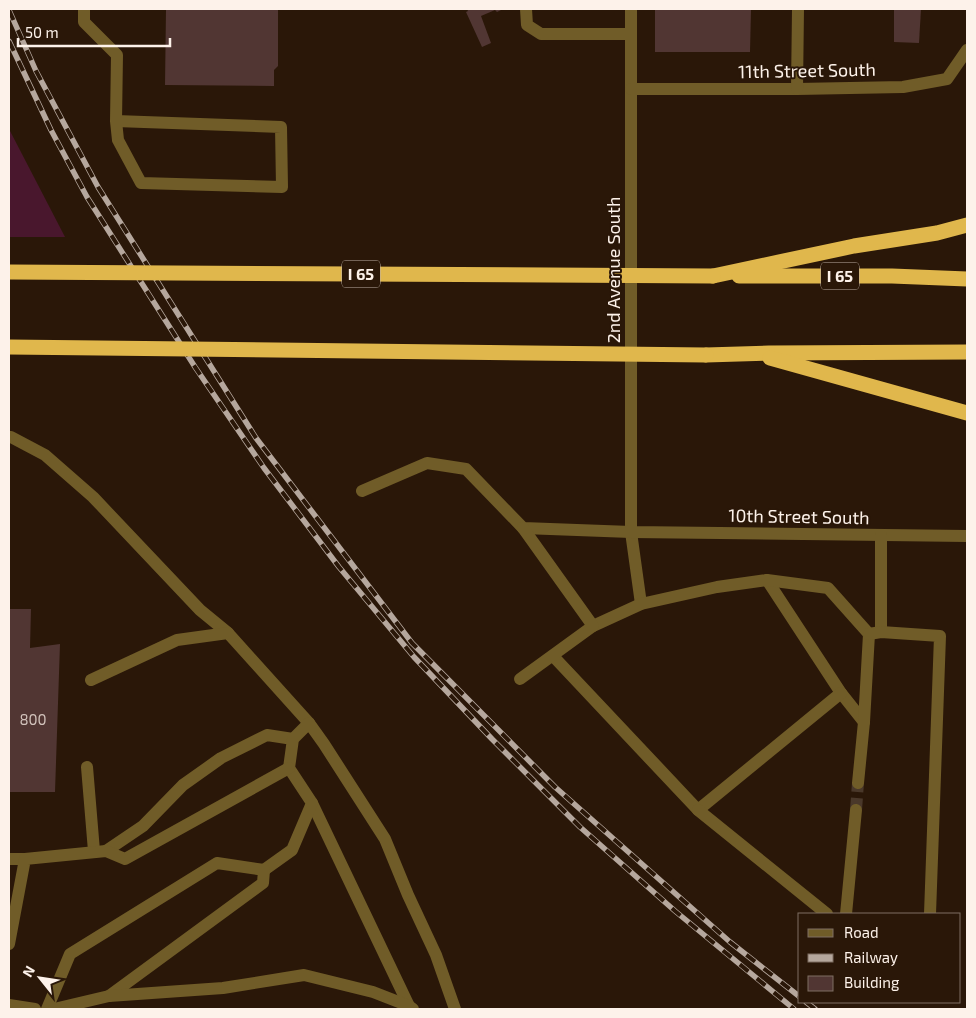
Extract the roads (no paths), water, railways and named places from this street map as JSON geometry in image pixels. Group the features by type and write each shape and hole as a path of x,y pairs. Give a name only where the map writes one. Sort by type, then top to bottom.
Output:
{"highway":[{"path":"713,276 854,246 937,233 967,225"},
{"name":"I 65","path":"9,272 892,276 967,279"},
{"path":"9,347 706,355 967,352"},
{"path":"751,353 967,413"}],"street":[{"path":"77,9 84,22 117,55 116,121 118,140 141,184 282,187 281,127 116,121"},
{"path":"84,9 84,22"},
{"path":"526,9 527,25 541,34 631,34"},
{"name":"2nd Avenue South","path":"631,9 631,532 641,604"},
{"path":"797,89 798,9"},
{"name":"11th Street South","path":"631,89 904,87 948,79 967,50"},
{"path":"9,437 45,454 93,497 200,610 228,633 309,723 385,839 436,955 455,1009"},
{"path":"362,491 427,462 466,469 523,528 593,626"},
{"name":"10th Street South","path":"523,528 631,532 967,536"},
{"path":"858,783 875,633 881,535"},
{"path":"767,580 841,694 864,722"},
{"path":"520,679 593,626 641,604 717,587 767,580 828,588 875,633 940,636 930,913"},
{"path":"91,680 178,640 228,633"},
{"path":"553,656 698,810 826,913"},
{"path":"698,810 841,694"},
{"path":"309,723 293,739 288,768 312,803 411,1007"},
{"path":"100,851 143,826 183,785 220,758 267,735 293,739"},
{"path":"87,767 100,851"},
{"path":"9,859 100,851 125,859 288,768"},
{"path":"47,1009 70,954 217,863 264,870 292,850 312,803"},
{"path":"846,913 856,810"},
{"path":"9,944 24,859"},
{"path":"109,996 263,882 264,870"},
{"path":"54,1009 109,996 223,988 304,975 373,992 411,1007"},
{"path":"9,1005 35,1009"}],"tunnel":[{"path":"856,810 858,783"}],"railway":[{"path":"9,10 36,71 98,187 256,438 412,643 555,787 730,942 798,995"},
{"path":"9,41 51,130 87,197 195,367 264,468 339,567 414,657 580,827 675,911 794,1009"},
{"path":"807,1003 815,1009"}]}
